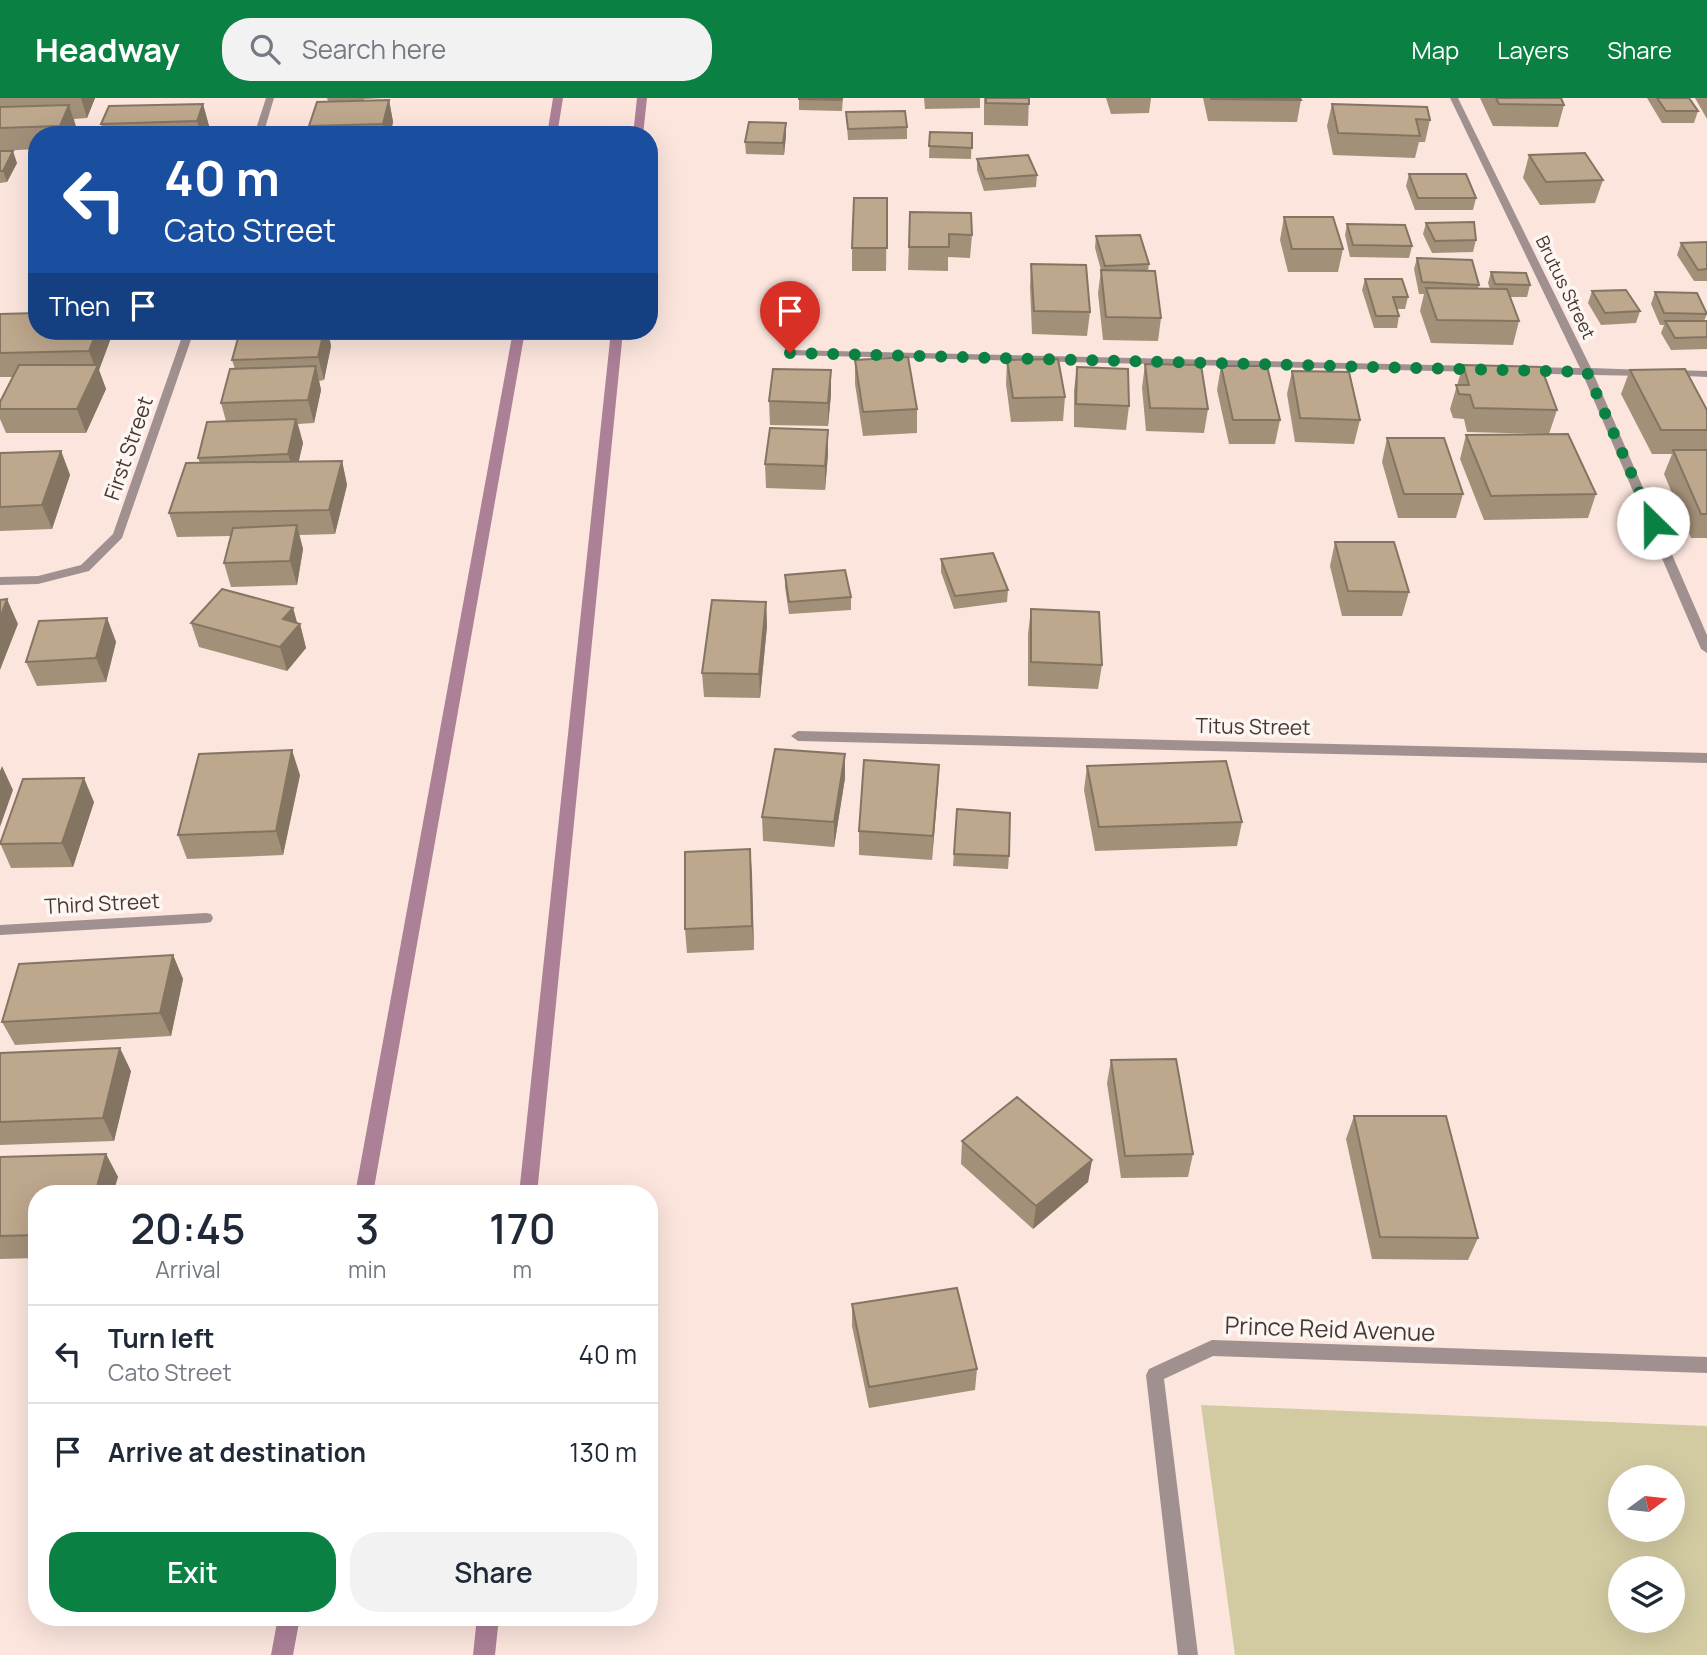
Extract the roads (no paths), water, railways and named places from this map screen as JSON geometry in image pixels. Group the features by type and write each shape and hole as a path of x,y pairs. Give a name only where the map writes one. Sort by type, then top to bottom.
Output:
{"street":[{"path":"261,126 270,98"},
{"name":"Brutus Street","path":"1454,98 1587,372 1707,649"},
{"name":"First Street","path":"0,581 38,580 85,568 118,536 186,340"},
{"path":"790,353 1489,369"},
{"path":"1517,370 1707,374"},
{"name":"Titus Street","path":"798,736 1707,758"},
{"name":"Third Street","path":"0,930 206,918"},
{"name":"Prince Reid Avenue","path":"1188,1655 1155,1375 1212,1348 1707,1365"}],"waterway":[{"path":"553,126 558,98"},
{"path":"639,126 642,98"},
{"path":"366,1185 517,340"},
{"path":"529,1185 616,340"},
{"path":"282,1655 287,1626"},
{"path":"484,1655 487,1626"}]}
